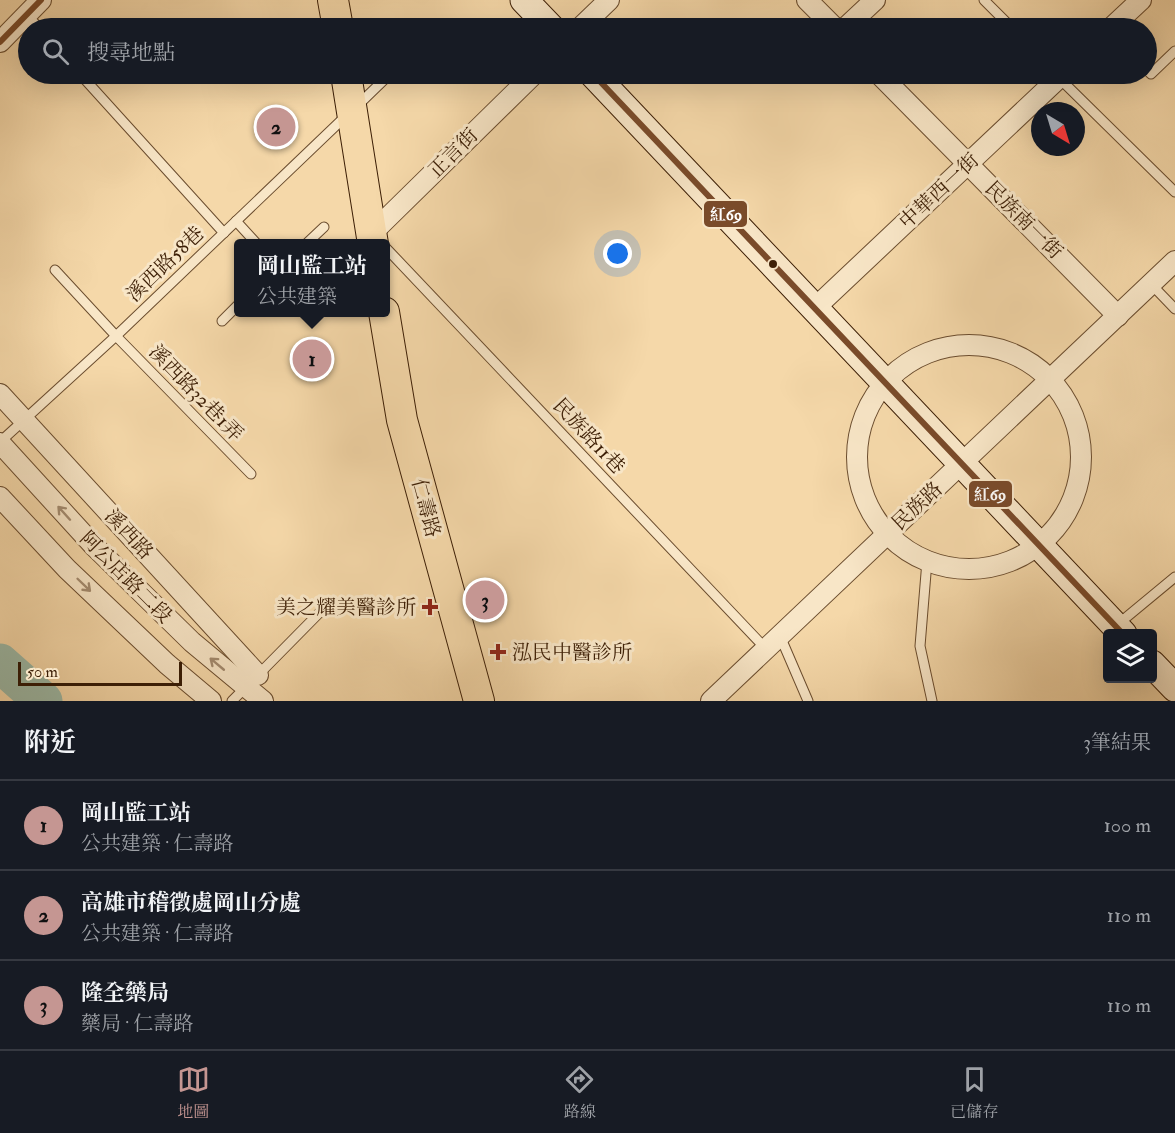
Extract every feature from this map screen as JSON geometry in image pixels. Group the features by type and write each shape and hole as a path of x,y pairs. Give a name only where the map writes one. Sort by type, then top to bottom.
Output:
{"main road":[{"path":"333,0 336,18"},
{"path":"524,0 541,18"},
{"path":"348,84 377,239"},
{"path":"602,84 1119,629"},
{"name":"仁壽路","path":"385,317 402,420 479,701"},
{"path":"1157,669 1175,688"}],"street":[{"path":"34,18 41,0"},
{"path":"590,18 609,0"},
{"path":"807,0 825,18"},
{"path":"856,18 875,0"},
{"path":"1122,18 1141,0"},
{"path":"0,42 18,31"},
{"name":"正言街","path":"381,239 525,84"},
{"name":"民族南一街","path":"889,84 1118,316"},
{"name":"中華西一街","path":"815,308 1050,84"},
{"name":"民族路","path":"711,701 1175,261"},
{"path":"955,345 990,346 1024,357 1051,378 1072,408 1082,442 1080,478 1068,512 1040,545 1017,560 983,569 948,568 915,556 886,535 867,506 856,472 858,436 870,403 885,381 921,355 955,345"},
{"name":"溪西路","path":"0,393 245,688"},
{"name":"阿公店路二段","path":"0,442 95,547 192,642 263,701"},
{"name":"阿公店路二段","path":"0,497 67,569 167,664 211,701"}],"lane":[{"path":"984,0 1002,18"},
{"path":"1157,68 1175,51"},
{"path":"89,84 224,233"},
{"name":"溪西路58巷","path":"0,442 116,336 379,84"},
{"path":"1068,84 1175,192"},
{"path":"236,221 253,239"},
{"path":"310,239 324,227"},
{"name":"民族路11巷","path":"390,254 773,643"},
{"name":"溪西路32巷1弄","path":"56,270 116,336 251,474"},
{"path":"1151,284 1175,309"},
{"path":"222,321 234,309"},
{"path":"927,561 920,646 932,701"},
{"path":"1121,629 1175,577"},
{"path":"245,688 330,602"},
{"path":"773,643 808,701"}],"waterway":[{"path":"0,663 43,701"}],"transit line":[{"name":"紅69","path":"23,18 41,0"},
{"name":"紅69","path":"0,42 18,24"},
{"name":"紅69","path":"602,84 1118,629"}],"place":[{"name":"高雄市稽徵處岡山分處","path":"276,127"},
{"name":"岡山監工站","path":"312,359"},
{"name":"隆全藥局","path":"485,600"},
{"name":"美之耀美醫診所","path":"430,607"},
{"name":"泓民中醫診所","path":"498,652"}]}
